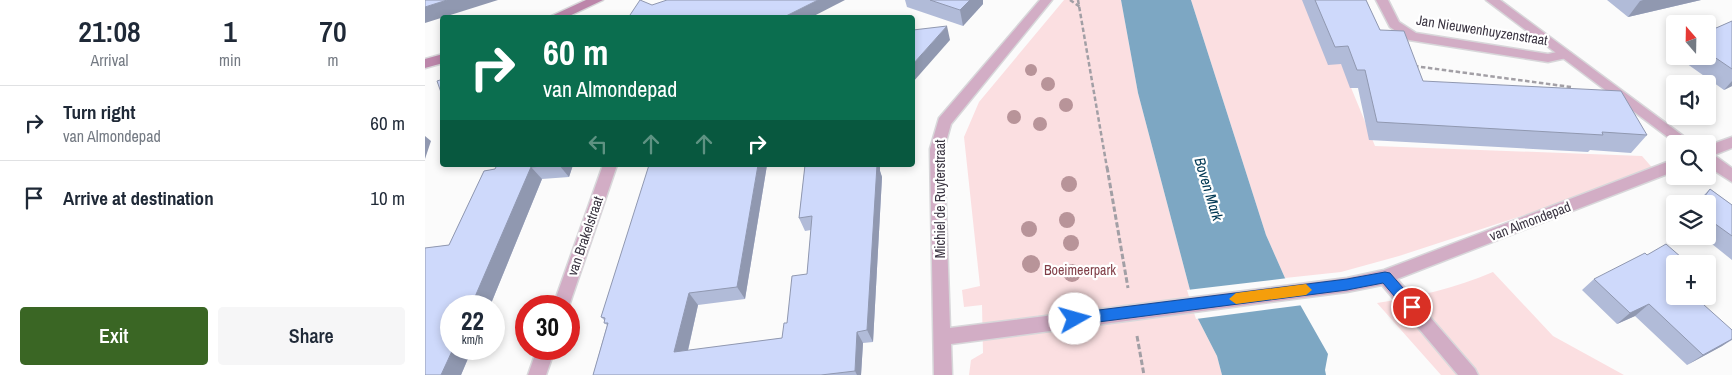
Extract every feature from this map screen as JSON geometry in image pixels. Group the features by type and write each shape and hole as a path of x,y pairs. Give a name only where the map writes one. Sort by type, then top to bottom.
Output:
{"main road":[{"path":"560,15 597,0"},
{"path":"425,64 440,59"}],"street":[{"name":"Michiel de Ruyterstraat","path":"943,375 937,149 939,135 945,122 1046,0"},
{"name":"Jan Nieuwenhuyzenstraat","path":"1382,0 1394,24 1413,37 1548,58 1566,54"},
{"name":"Jan Nieuwenhuyzenstraat","path":"1492,0 1675,135"},
{"path":"1716,148 1732,142"},
{"path":"1716,164 1732,176"},
{"name":"van Brakelstraat","path":"565,295 609,167"},
{"name":"van Almondepad","path":"942,337 1347,285 1385,277 1666,168"},
{"path":"1385,277 1469,375"},
{"path":"537,375 542,360"}],"path":[{"path":"1070,0 1081,8"},
{"path":"1078,0 1081,8 1144,375"},
{"path":"1408,65 1580,89 1601,81"}],"green space":[{"name":"Boeimeerpark","path":"1064,0 1121,0 1138,93 1190,290 1198,319 1217,356 1222,375 969,375 971,360 983,353 982,305 964,307 962,290 980,286 964,137 979,102"},
{"path":"1191,0 1315,0 1375,146 1642,156 1656,172 1399,256 1341,272 1285,278 1266,235"},
{"path":"1493,272 1553,336 1624,375 1441,375 1377,303 1436,291 1465,283"}],"water":[{"name":"Boven Mark","path":"1121,0 1191,0 1266,235 1285,278 1328,354 1326,375 1222,375 1217,356 1198,319 1190,290 1138,93"}],"pier":[{"path":"1288,278 1303,305 1196,319 1187,290"}],"building":[{"path":"425,0 447,0 425,7"},
{"path":"640,0 652,5 667,0 818,0 788,15 630,15"},
{"path":"930,0 970,0 960,10"},
{"path":"1315,0 1366,0 1380,30 1404,31 1423,81 1621,91 1647,135 1602,132 1603,135 1377,122 1365,70 1357,70 1348,46 1335,47"},
{"path":"1732,21 1732,69 1716,58 1716,28"},
{"path":"947,26 915,62 915,30"},
{"path":"496,167 531,167 476,295 440,295 440,360 448,360 441,375 425,375 425,248 449,245 484,171 495,169"},
{"path":"648,167 758,167 737,287 689,293 674,352 782,338 784,323 787,323 792,276 807,274 812,216 799,218 805,167 877,167 867,330 857,332 855,371 821,375 593,375 608,323 604,323 605,318 601,317"},
{"path":"1710,189 1732,205 1732,236 1716,224 1716,195 1706,195"},
{"path":"1666,244 1679,255 1666,255 1666,305 1704,305 1732,330 1732,339 1703,355 1649,304 1630,313 1594,279 1645,253 1647,255"}],"slow traffic":[{"path":"1236,299 1306,290"}],"route":[{"path":"1075,319 1347,285 1385,277 1412,307"}]}
